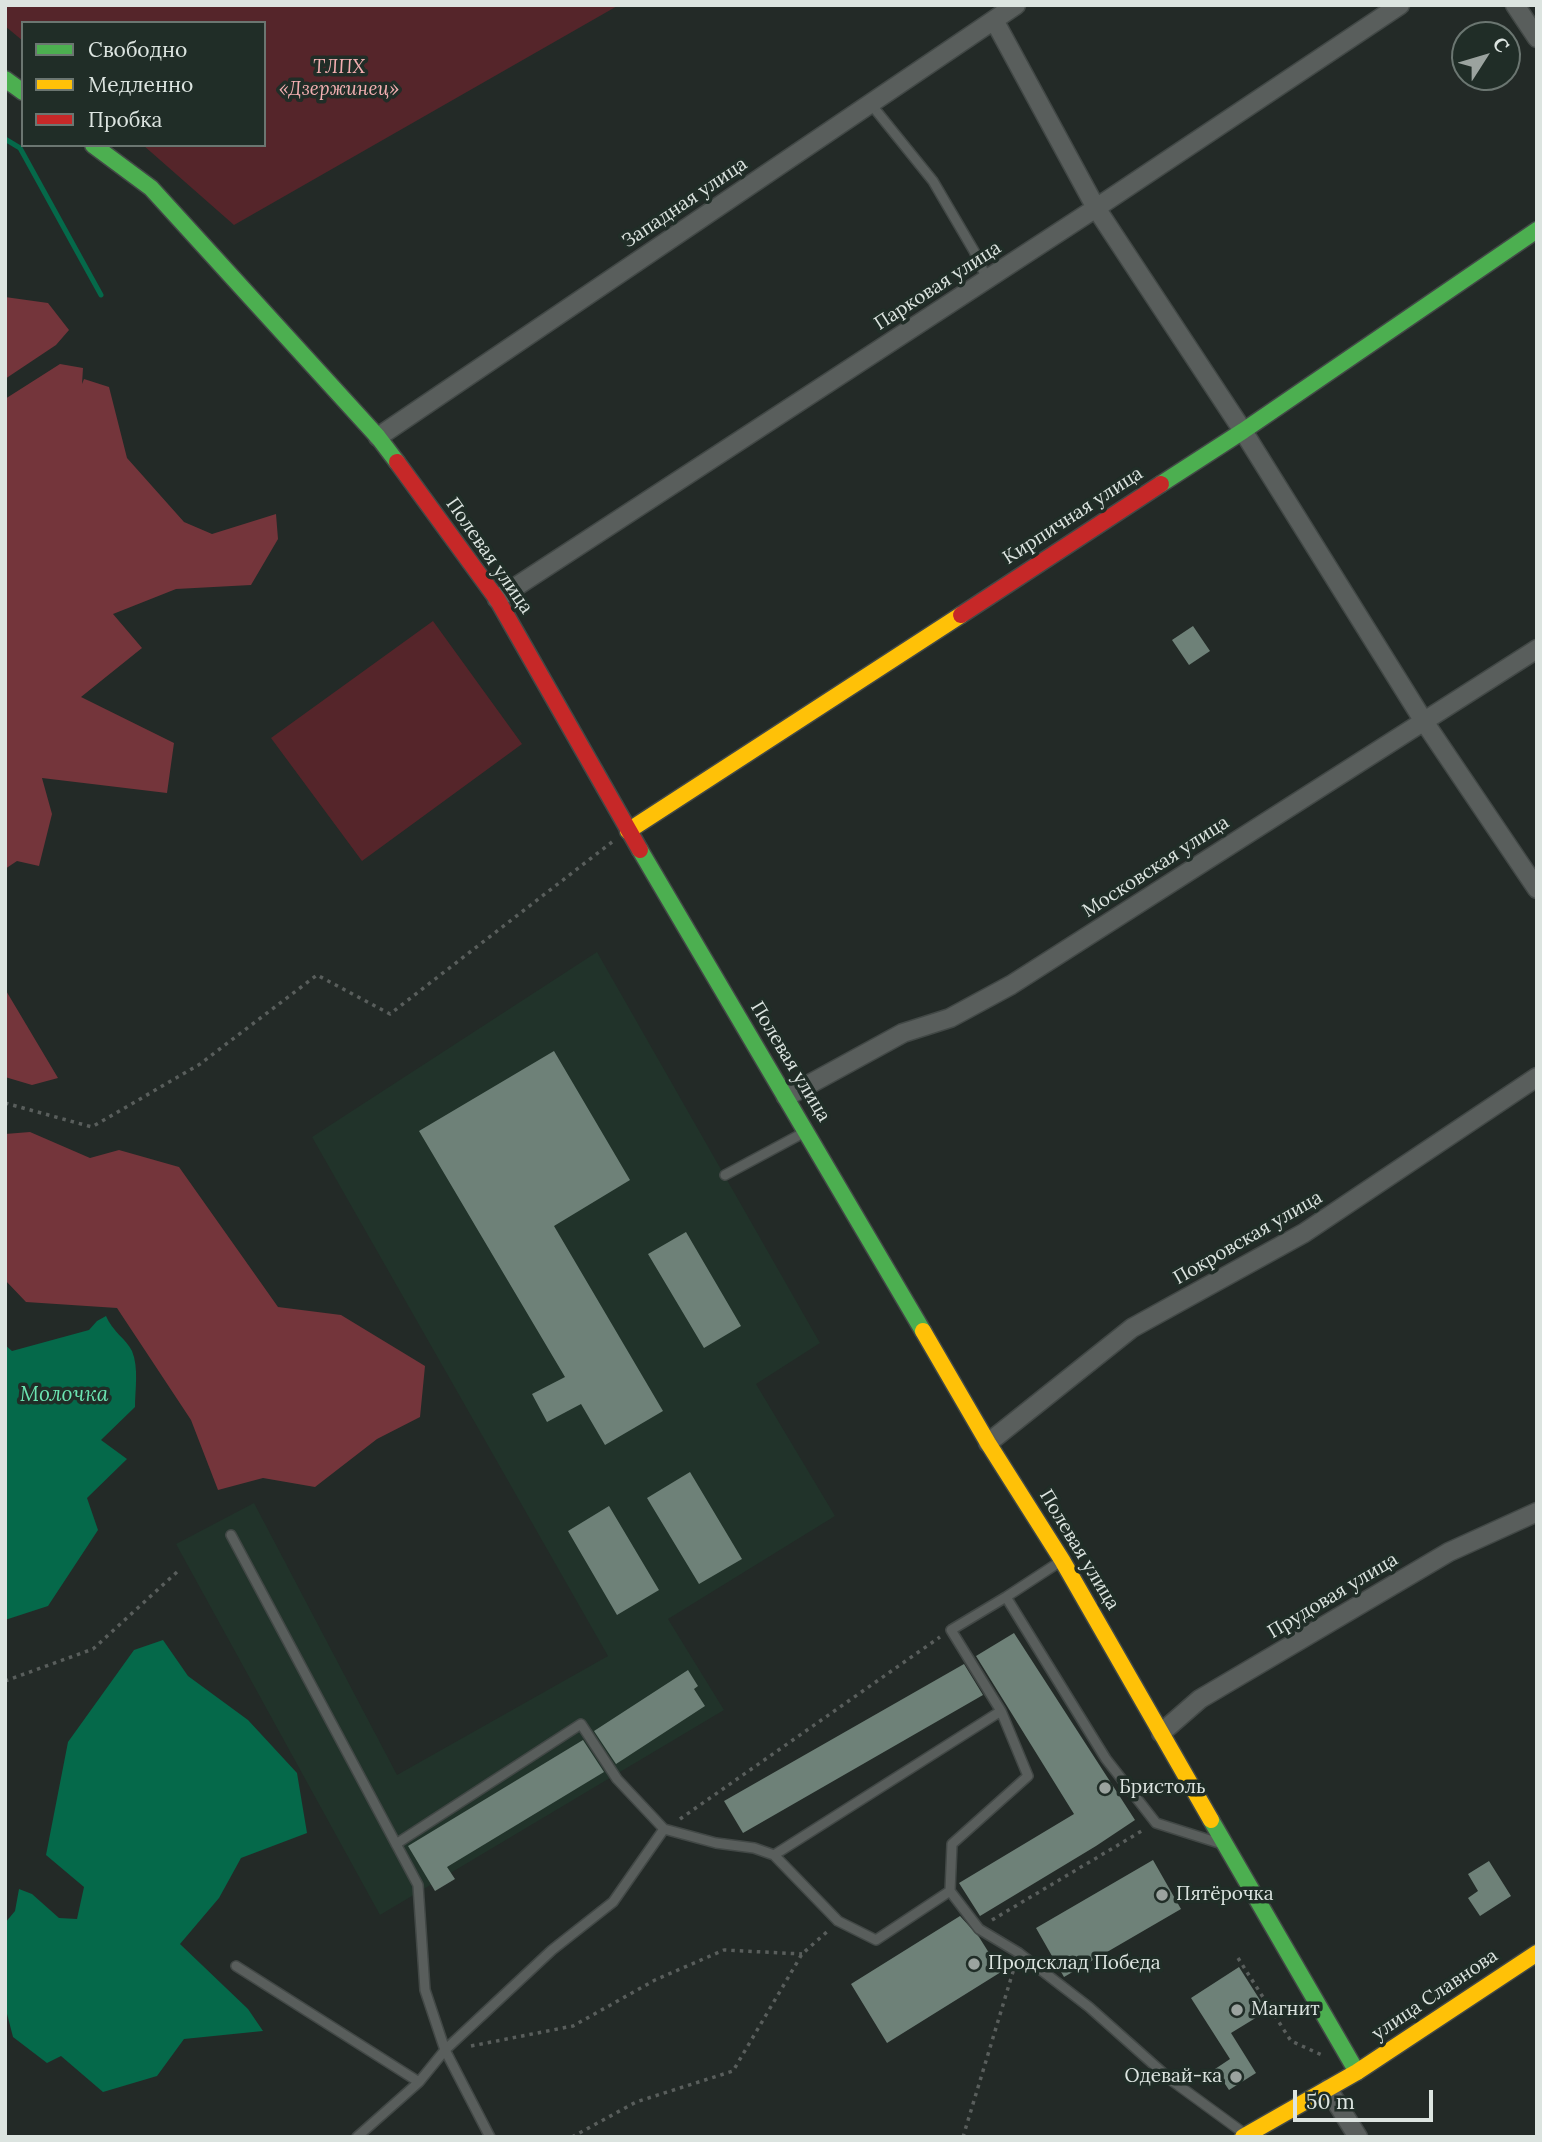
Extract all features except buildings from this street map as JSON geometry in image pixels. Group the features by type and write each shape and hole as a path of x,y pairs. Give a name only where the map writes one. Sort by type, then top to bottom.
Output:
{"street":[{"name":"Западная улица","path":"378,437 1016,5"},
{"name":"Парковая улица","path":"496,599 1097,208 1400,5"},
{"path":"1515,5 1537,37"},
{"path":"994,20 1097,208 1243,431 1423,720 1537,889"},
{"path":"5,79 21,91"},
{"name":"Полевая улица","path":"96,147 150,188 378,437 496,599 628,831 988,1443 1062,1560 1357,2072"},
{"name":"Кирпичная улица","path":"628,831 1243,431 1537,230"},
{"name":"Московская улица","path":"786,1097 903,1033 950,1018 1011,985 1537,649"},
{"name":"Покровская улица","path":"988,1443 1132,1328 1304,1233 1537,1077"},
{"name":"Прудовая улица","path":"1161,1733 1200,1699 1450,1552 1537,1512"},
{"name":"улица Славнова","path":"1251,2135 1357,2072 1537,1953"},
{"path":"1328,2089 1357,2137"}],"lane":[{"path":"870,103 933,181 974,251 987,279"},
{"path":"724,1175 806,1131"},
{"path":"231,1535 418,1885 425,1990 445,2050 490,2137"},
{"path":"1062,1560 951,1630 1001,1711 1028,1776 952,1844 950,1891 979,1929 1019,1953 1089,2007 1171,2080 1251,2135"},
{"path":"1006,1597 1106,1759 1156,1823 1227,1846"},
{"path":"774,1855 1001,1711"},
{"path":"396,1844 580,1724 617,1779 664,1829 716,1843 754,1848 774,1855 838,1921 876,1940 950,1891"},
{"path":"357,2137 419,2082 445,2050 552,1950 613,1902 664,1829"},
{"path":"236,1966 419,2082"}],"path":[{"path":"5,1103 92,1127 200,1064 317,975 390,1014 628,831"},
{"path":"5,1681 93,1649 177,1572"},
{"path":"664,1829 951,1630"},
{"path":"979,1929 1156,1823"},
{"path":"572,2137 636,2102 733,2071 802,1954 838,1921"},
{"path":"445,2050 573,2026 655,1980 724,1950 802,1954"},
{"path":"963,2137 1019,1953"},
{"path":"1238,1958 1290,2041 1324,2056"}],"shaded area":[{"path":"5,297 48,303 69,330 56,345 5,379"},
{"path":"60,364 83,368 82,384 84,379 109,387 127,458 184,522 212,534 276,514 278,539 251,585 176,589 113,614 142,648 81,697 174,743 167,793 42,778 52,814 39,866 17,861 5,869 5,399"},
{"path":"597,952 820,1343 756,1384 835,1516 668,1619 724,1710 380,1915 176,1544 254,1503 397,1775 608,1656 312,1137"},
{"path":"5,989 58,1078 32,1085 5,1077"},
{"path":"30,1132 90,1158 119,1150 179,1167 278,1307 341,1315 425,1366 420,1417 377,1439 315,1487 263,1478 218,1490 191,1420 117,1308 26,1302 5,1280 5,1134"}],"green space":[{"name":"ТЛПХ «Дзержинец»","path":"5,5 619,5 234,225 145,147 266,147 266,21 21,21 21,39 5,26"},
{"path":"433,621 522,744 362,861 271,738"}],"water":[{"name":"Молочка","path":"106,1316 132,1351 136,1386 135,1407 101,1440 127,1459 87,1498 98,1530 48,1606 5,1620 5,1345 12,1351 89,1330"},
{"path":"163,1640 188,1676 248,1720 297,1773 307,1833 241,1858 219,1898 180,1944 248,2009 263,2031 184,2039 157,2076 103,2092 61,2056 47,2063 13,2037 5,2006 5,1923 15,1911 19,1889 32,1894 59,1918 77,1919 84,1887 46,1855 68,1742 134,1650"}],"waterway":[{"path":"5,139 20,148 101,295"}],"traffic: fast":[{"path":"5,79 21,91"},
{"path":"96,147 151,188 378,437 397,462"},
{"path":"1161,484 1537,230"},
{"path":"640,850 923,1331"},
{"path":"1211,1820 1357,2072"}],"traffic: slow":[{"path":"628,831 961,615"},
{"path":"923,1331 988,1443 1062,1560 1211,1820"},
{"path":"1243,2137 1357,2072 1537,1953"}],"traffic: jam":[{"path":"397,462 497,599 640,850"},
{"path":"961,615 1161,484"}],"place":[{"name":"Бристоль","path":"1105,1788"},
{"name":"Пятёрочка","path":"1162,1895"},
{"name":"Продсклад Победа","path":"974,1964"},
{"name":"Магнит","path":"1237,2010"},
{"name":"Одевай-ка","path":"1236,2077"}]}
